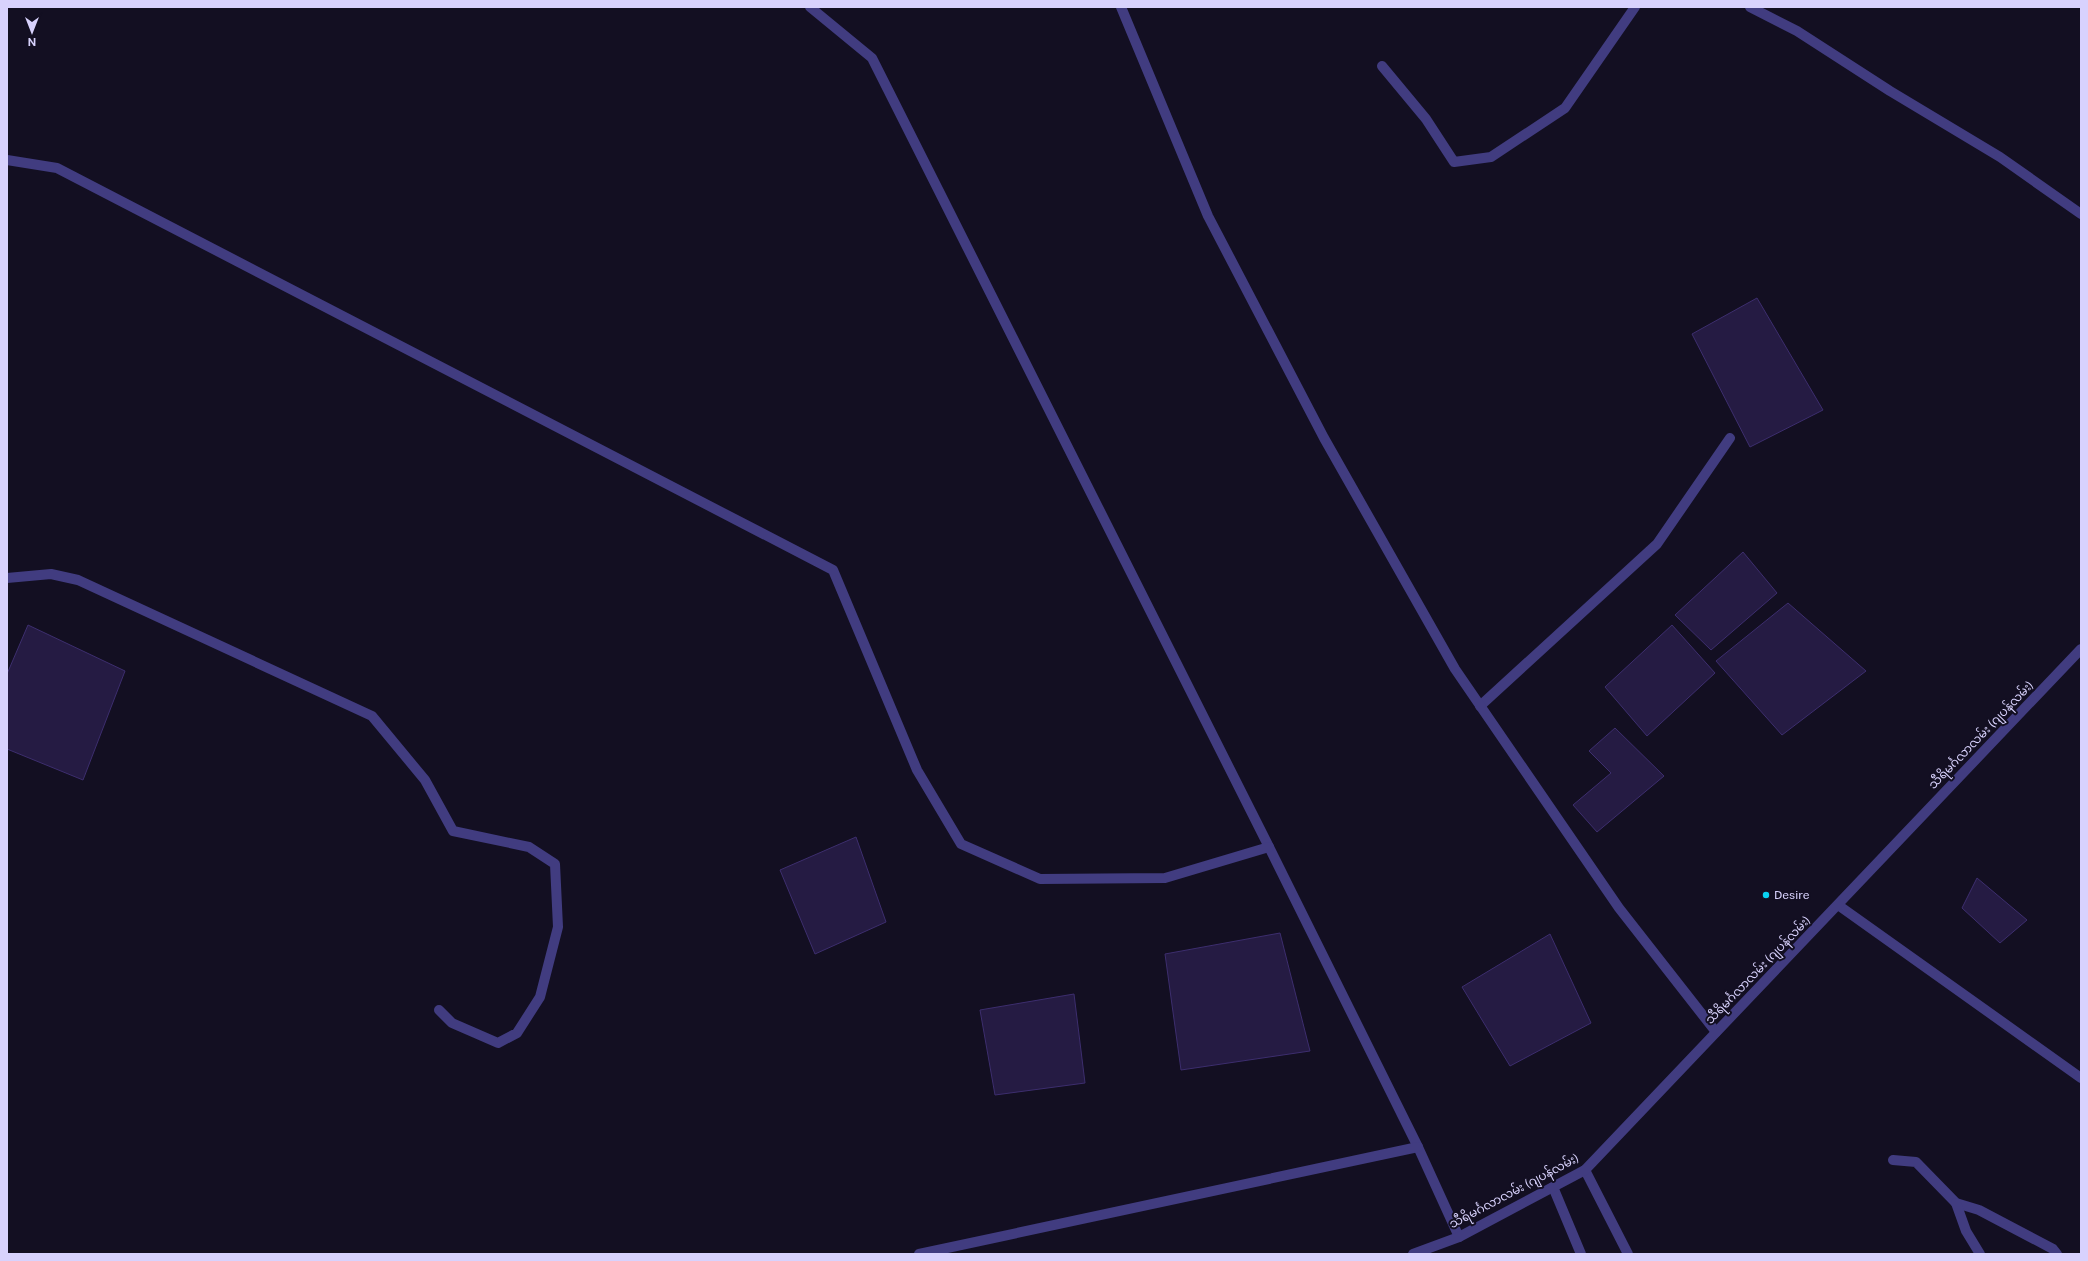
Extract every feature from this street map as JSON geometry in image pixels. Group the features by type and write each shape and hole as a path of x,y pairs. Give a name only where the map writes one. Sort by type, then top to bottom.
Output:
{"street":[{"path":"810,7 872,58 1418,1147 1459,1237"},
{"path":"1121,7 1208,216 1324,438 1455,669 1619,908 1716,1032"},
{"path":"1382,66 1426,119 1454,162 1491,157 1565,108 1635,7"},
{"path":"1750,7 1797,31 1890,92 2000,157 2081,214"},
{"path":"7,160 57,168 833,570 917,770 961,844 1040,880 1166,878 1269,848"},
{"path":"1480,706 1656,544 1730,438"},
{"path":"7,578 50,574 78,580 372,716 425,780 453,830 529,848 556,864 558,926 540,997 517,1033 498,1043 452,1023 440,1010"},
{"name":"သီရိမင်္ဂလာလမ်း (ဂျပန်လမ်း)","path":"1413,1254 1459,1237 1585,1170 2081,649"},
{"path":"1838,905 2081,1078"},
{"path":"919,1254 1418,1147"},
{"path":"1893,1160 1916,1162 1956,1203 1966,1232 1980,1254"},
{"path":"1585,1170 1628,1254"},
{"path":"1553,1187 1581,1254"},
{"path":"1956,1203 1979,1210 2053,1249 2057,1254"}],"building":[{"path":"1757,298 1823,410 1750,447 1692,334"},
{"path":"1743,552 1777,593 1711,650 1675,615"},
{"path":"1788,603 1866,671 1782,735 1716,661"},
{"path":"28,625 125,671 83,780 7,749 7,674"},
{"path":"1672,625 1715,673 1647,736 1605,687"},
{"path":"1615,728 1664,776 1597,832 1573,805 1611,773 1589,751"},
{"path":"856,837 886,922 815,954 780,870"},
{"path":"1977,878 2027,920 2000,943 1962,908"},
{"path":"1280,933 1310,1051 1181,1070 1165,954"},
{"path":"1550,934 1591,1023 1510,1066 1462,987"},
{"path":"1074,994 1085,1083 995,1095 980,1010"}],"place":[{"name":"Desire","path":"1766,895"}]}
